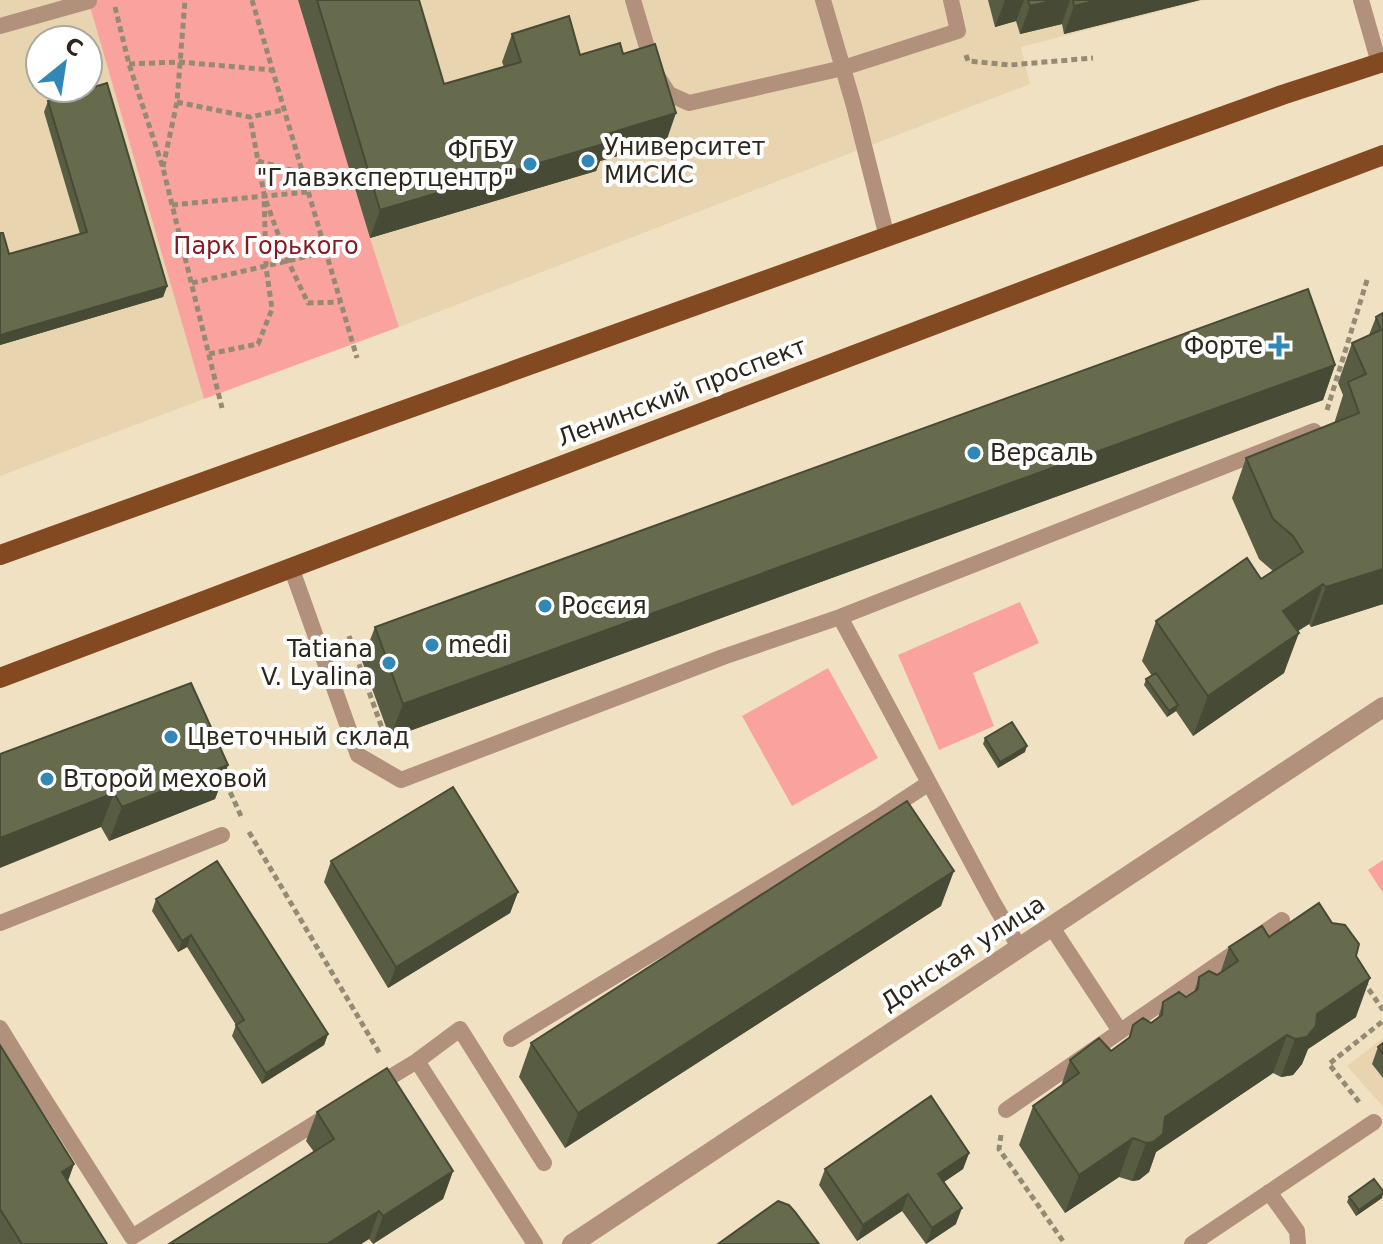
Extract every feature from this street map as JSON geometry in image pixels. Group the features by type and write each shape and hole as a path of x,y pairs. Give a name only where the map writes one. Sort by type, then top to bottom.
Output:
{"main road":[{"path":"0,555 1381,62"},
{"name":"Ленинский проспект","path":"0,678 1383,155"}],"street":[{"name":"Донская улица","path":"572,1244 1383,707"}],"lane":[{"path":"633,0 654,71 669,94 689,103 843,68 958,31 951,0"},
{"path":"823,0 887,237"},
{"path":"1361,0 1381,62"},
{"path":"0,26 89,1"},
{"path":"291,567 358,755 401,780 723,657 840,617 1314,431"},
{"path":"840,617 1019,947"},
{"path":"511,1039 929,783"},
{"path":"0,923 222,835"},
{"path":"1006,1110 1282,920"},
{"path":"1051,926 1120,1031"},
{"path":"0,1028 132,1237 417,1061 460,1029 544,1163"},
{"path":"417,1061 535,1244"},
{"path":"0,1099 32,1080"},
{"path":"1192,1244 1374,1122"},
{"path":"1269,1192 1297,1231 1298,1244"}],"path":[{"path":"114,0 129,64 163,168 222,408"},
{"path":"163,168 177,102 185,0"},
{"path":"252,0 357,358"},
{"path":"968,61 1010,65 1093,58"},
{"path":"129,64 180,62 272,70"},
{"path":"177,102 250,117 283,110"},
{"path":"209,354 258,344 272,309 266,267 264,194 250,117"},
{"path":"258,161 302,173"},
{"path":"172,205 307,192"},
{"path":"264,194 288,261 308,303 340,302"},
{"path":"192,283 326,252"},
{"path":"1314,431 1325,418 1368,277"},
{"path":"349,636 401,780"},
{"path":"217,763 242,818"},
{"path":"248,831 393,1076"},
{"path":"1356,972 1383,1010"},
{"path":"1374,1122 1329,1064 1383,1021"},
{"path":"1006,1110 999,1149 1065,1244"}],"shaded area":[{"path":"0,0 88,0 95,24 24,24 24,104 104,104 104,55 204,399 0,476"},
{"name":"Университет МИСИС","path":"298,0 1205,0 1021,47 1030,84 399,327"},
{"path":"1383,1038 1383,1107 1347,1066"}],"green space":[{"name":"Парк Горького","path":"88,0 298,0 399,327 204,399 104,55 104,24 95,24"},
{"path":"1020,602 1039,643 973,673 994,726 939,750 898,655"},
{"path":"828,668 878,758 792,806 742,716"},
{"path":"1383,860 1383,893 1368,870"}],"building":[{"path":"317,0 419,0 444,84 521,62 512,34 569,16 580,55 620,43 623,54 655,44 676,113 604,135 607,143 380,210"},
{"path":"1028,0 1055,0 1030,6"},
{"path":"1073,0 1098,0 1074,6"},
{"path":"107,83 167,286 0,335 0,233 3,233 9,254 87,232 49,104 104,104 104,84"},
{"path":"1308,289 1335,365 403,704 375,627"},
{"path":"1383,313 1383,569 1326,587 1323,584 1283,611 1299,633 1208,696 1156,621 1247,558 1261,579 1303,552 1293,536 1273,519 1246,458 1359,413 1348,382 1366,374 1352,343 1381,330 1376,317"},
{"path":"1156,673 1178,705 1169,711 1146,679"},
{"path":"191,683 228,765 122,807 114,793 0,838 0,754"},
{"path":"1012,722 1027,746 1000,762 985,738"},
{"path":"453,787 518,892 396,967 331,861"},
{"path":"907,801 954,871 578,1113 531,1043"},
{"path":"217,861 328,1034 266,1073 236,1025 244,1020 191,935 182,941 156,899"},
{"path":"1319,903 1332,923 1345,925 1359,944 1356,956 1370,978 1317,1014 1316,1026 1307,1037 1295,1039 1287,1035 1165,1117 1163,1134 1153,1142 1133,1138 1079,1175 1033,1106 1079,1073 1070,1060 1099,1038 1111,1051 1130,1037 1133,1025 1143,1018 1151,1023 1162,1015 1163,1002 1179,992 1186,997 1198,989 1199,977 1209,971 1217,975 1238,961 1229,947 1262,926 1269,937"},
{"path":"0,1045 74,1164 62,1172 107,1244 22,1244 0,1209"},
{"path":"387,1068 453,1171 383,1216 379,1211 327,1244 169,1244 334,1139 317,1112"},
{"path":"931,1096 969,1153 938,1174 962,1208 932,1228 908,1194 863,1225 825,1169"},
{"path":"1374,1179 1383,1193 1359,1210 1349,1197"},
{"path":"778,1201 789,1205 819,1244 718,1244"}],"place":[{"name":"Университет МИСИС","path":"588,161"},
{"name":"ФГБУ \"Главэкспертцентр\"","path":"530,164"},
{"name":"Форте","path":"1279,346"},
{"name":"Версаль","path":"974,453"},
{"name":"Россия","path":"545,606"},
{"name":"medi","path":"432,645"},
{"name":"Tatiana V. Lyalina","path":"389,663"},
{"name":"Цветочный склад","path":"171,737"},
{"name":"Второй меховой","path":"47,779"}]}
